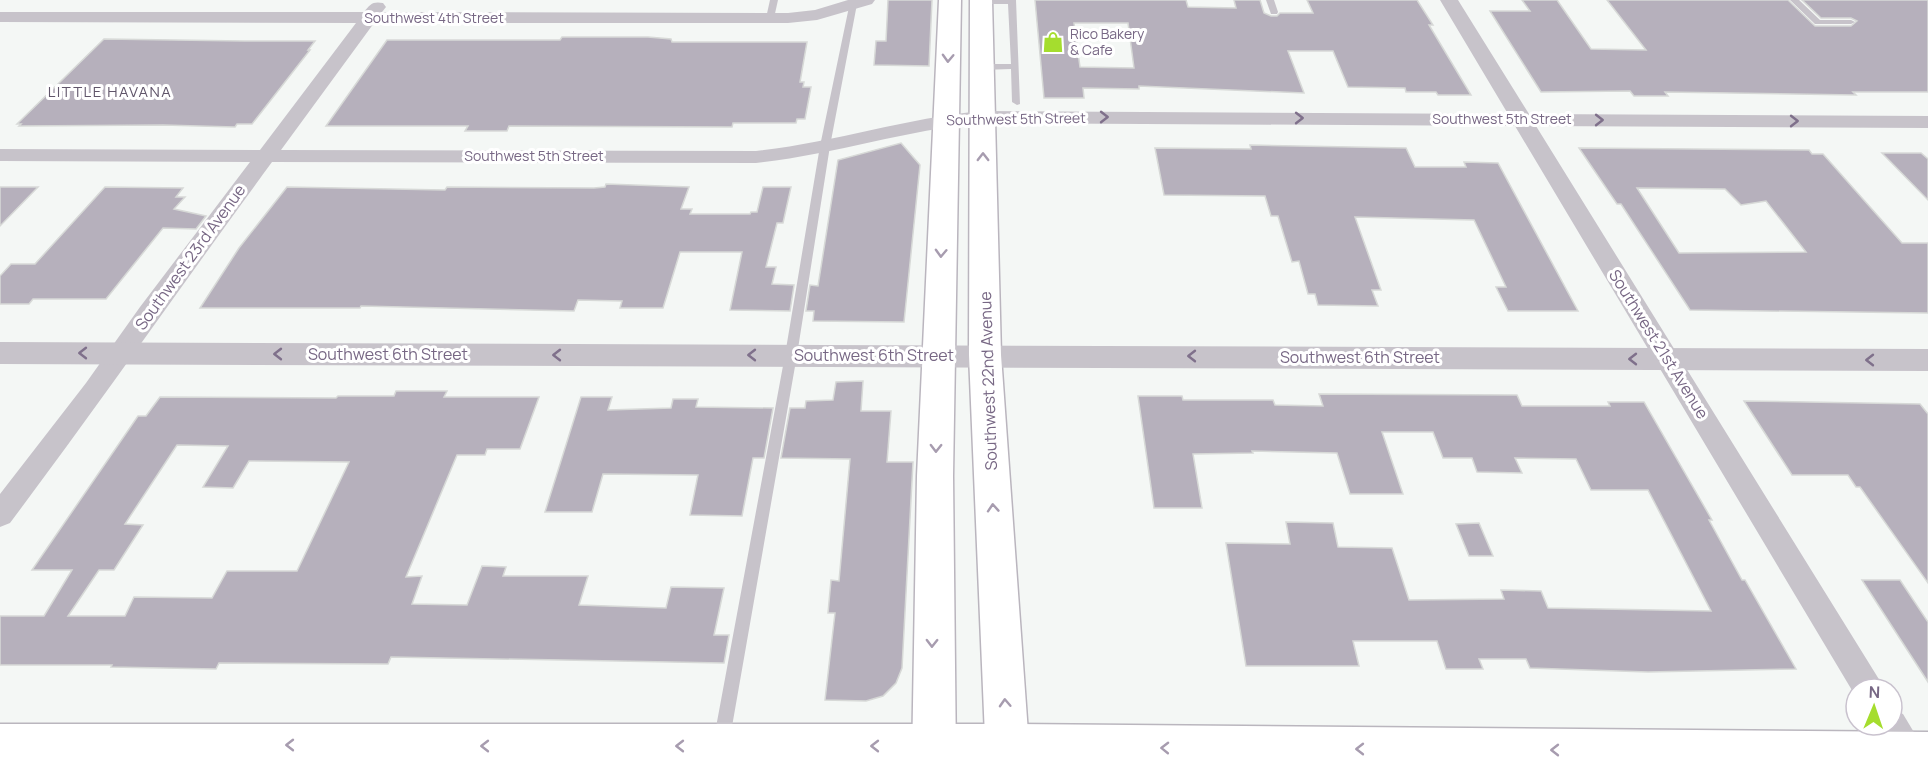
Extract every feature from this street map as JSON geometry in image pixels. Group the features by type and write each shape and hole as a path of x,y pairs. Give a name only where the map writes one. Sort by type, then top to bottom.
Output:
{"main road":[{"path":"934,753 931,690 937,355 950,0"},
{"name":"Southwest 22nd Avenue","path":"981,1 985,355 1008,753"},
{"path":"0,745 1106,754 1909,748"}],"street":[{"name":"Southwest 21st Avenue","path":"1449,0 1862,677"},
{"name":"Southwest 4th Street","path":"0,17 376,9 770,18 817,15 859,2"},
{"name":"Southwest 23rd Avenue","path":"0,515 376,9"},
{"name":"Southwest 5th Street","path":"0,155 756,157 778,156 946,119 982,117 1928,122"},
{"name":"Southwest 6th Street","path":"0,353 1928,360"}],"lane":[{"path":"770,18 774,0"},
{"path":"1270,0 1274,12"},
{"path":"1794,0 1818,22 1851,22"},
{"path":"981,1 1012,1 1017,102"},
{"path":"729,751 825,146 859,2"},
{"path":"982,67 1016,66"}],"building":[{"path":"888,0 932,0 929,66 874,65 876,41 886,41"},
{"path":"1035,0 1186,0 1188,7 1236,8 1234,0 1260,0 1264,13 1277,16 1280,13 1313,13 1307,0 1417,0 1433,25 1429,25 1471,95 1406,92 1405,88 1348,87 1333,51 1288,51 1304,93 1139,86 1139,89 1083,88 1084,98 1044,98","holes":["1074,23 1128,23 1134,68 1080,67"]},
{"path":"1522,0 1557,0 1591,49 1646,50 1607,0 1788,0 1815,26 1851,26 1857,21 1851,18 1821,18 1802,0 1928,0 1928,92 1853,92 1856,95 1665,92 1668,96 1634,96 1630,91 1541,92 1490,11 1530,11"},
{"path":"562,37 648,37 671,39 672,42 807,42 800,82 804,82 803,87 811,87 805,119 797,119 796,123 733,123 732,127 509,126 507,131 465,131 468,126 326,126 387,40 560,40"},
{"path":"104,39 315,41 252,124 237,124 235,127 19,126 21,124 17,124"},
{"path":"901,143 920,165 904,322 813,321 814,311 806,311 810,285 818,286 838,160"},
{"path":"1250,145 1406,148 1415,167 1466,167 1464,162 1498,163 1578,311 1508,311 1496,287 1506,287 1474,220 1355,217 1381,290 1372,290 1378,306 1318,305 1315,294 1308,294 1299,261 1292,262 1278,216 1271,216 1265,196 1164,195 1155,148 1251,149"},
{"path":"1579,148 1809,150 1812,154 1823,154 1902,243 1928,243 1928,313 1690,310 1621,204 1617,204","holes":["1637,188 1725,189 1741,205 1766,201 1806,252 1679,253"]},
{"path":"1882,153 1921,153 1928,159 1928,200"},
{"path":"606,184 689,187 681,209 692,209 690,214 750,214 757,212 763,187 791,187 783,223 777,223 766,267 776,267 772,284 794,285 790,311 730,310 742,252 680,252 663,308 620,308 622,301 578,300 574,311 361,306 360,308 200,308 239,248 287,187 445,190 447,187 594,188 605,187"},
{"path":"0,187 38,187 0,226"},
{"path":"105,187 183,188 176,197 185,197 174,209 206,216 196,229 163,228 106,299 33,299 29,304 0,304 0,276 11,264 35,264"},
{"path":"863,381 861,411 891,411 887,462 913,462 902,668 896,683 883,696 866,701 825,700 835,613 828,613 831,580 839,581 850,459 781,458 790,408 805,408 806,401 833,400 836,382"},
{"path":"396,391 447,391 444,397 539,397 520,449 487,449 485,455 457,455 406,577 422,576 412,604 467,605 482,566 506,567 503,576 588,576 579,605 666,608 671,587 724,588 714,635 729,635 724,663 391,657 388,664 219,663 216,669 111,667 112,665 0,665 0,616 44,616 72,570 32,570 138,416 146,416 160,397 394,396","holes":["177,445 228,446 203,487 233,488 249,461 349,462 297,571 227,571 212,598 134,597 125,616 68,616 99,570 114,570 143,525 125,524"]},
{"path":"1319,394 1517,395 1522,406 1610,406 1608,402 1644,402 1712,520 1709,520 1742,580 1745,580 1796,669 1648,672 1530,668 1526,659 1479,659 1483,669 1446,669 1437,641 1353,641 1359,666 1246,666 1226,543 1290,544 1286,522 1333,523 1338,547 1392,548 1409,600 1504,599 1501,590 1541,591 1548,608 1711,611 1648,490 1591,490 1576,459 1515,458 1522,473 1477,472 1472,458 1443,458 1433,432 1382,432 1403,494 1350,494 1337,453 1252,451 1253,453 1193,454 1202,508 1154,508 1138,396 1182,396 1183,400 1273,400 1275,405 1323,406"},
{"path":"581,397 612,397 608,410 671,408 673,399 698,399 696,407 773,408 764,458 753,458 742,516 690,515 698,475 603,474 592,512 545,512"},
{"path":"1744,401 1920,404 1928,414 1928,583 1860,487 1856,487 1848,475 1792,475"},
{"path":"1479,523 1493,556 1469,556 1456,524"},
{"path":"1862,580 1900,580 1928,622 1928,682"}],"place":[{"name":"Rico Bakery & Cafe","path":"1053,42"}],"district":[{"name":"LITTLE HAVANA","path":"110,92"}]}
